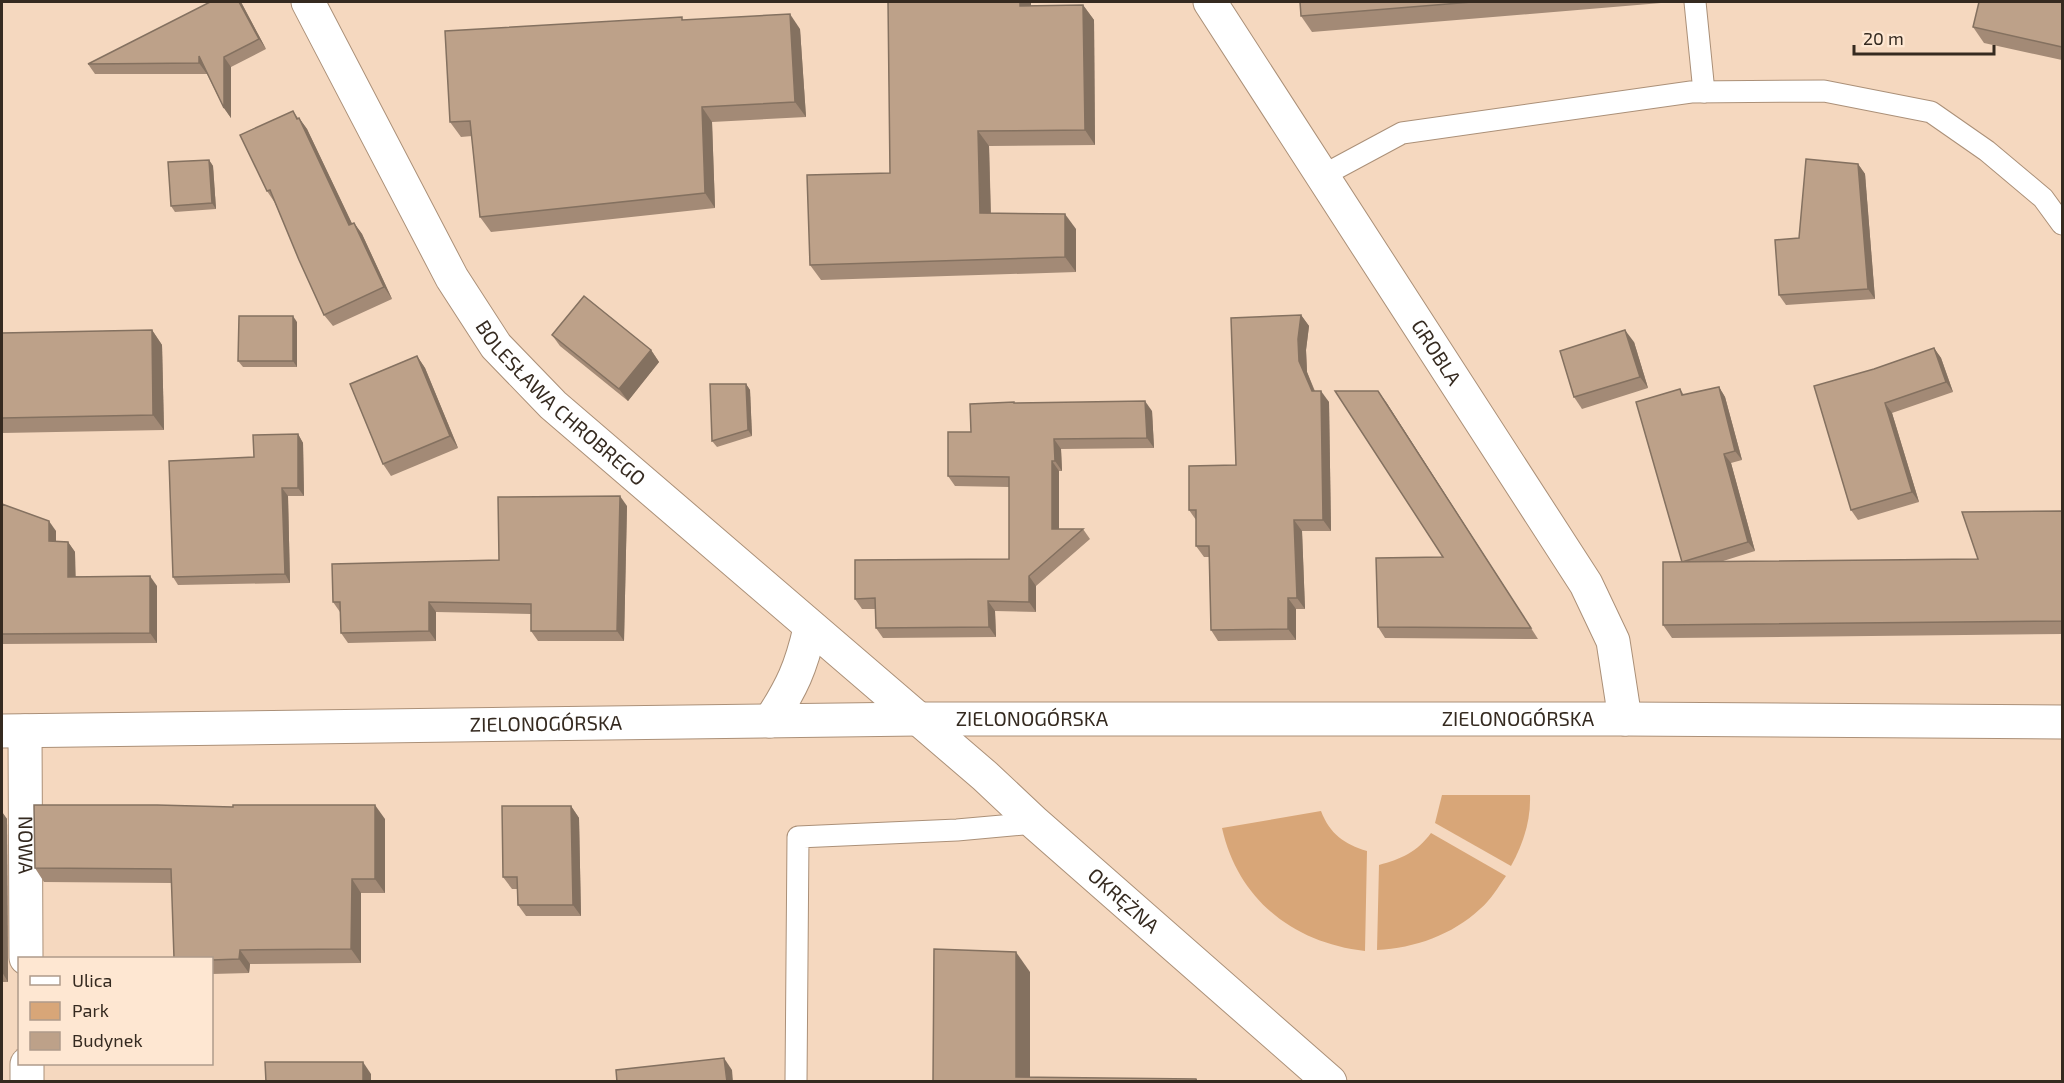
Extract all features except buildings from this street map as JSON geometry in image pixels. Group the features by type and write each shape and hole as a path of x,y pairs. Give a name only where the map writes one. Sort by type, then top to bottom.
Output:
{"street":[{"name":"BOLESŁAWA CHROBREGO","path":"308,2 452,278 496,346 553,405 918,719"},
{"name":"GROBLA","path":"1210,2 1586,584 1613,641 1625,719"},
{"path":"770,721 790,689 803,660 810,628"},
{"name":"ZIELONOGÓRSKA","path":"13,731 918,719 1625,719 2062,722"},
{"name":"OKRĘŻNA","path":"918,719 1330,1082"},
{"name":"NOWA","path":"13,731 26,957"},
{"path":"27,1065 27,1082"}],"lane":[{"path":"1695,2 1704,92"},
{"path":"1322,176 1402,133 1704,92 1824,91 1931,112 1987,151 2043,198 2062,224"},
{"path":"796,1082 798,837 957,830 1035,823"}],"green space":[{"path":"1442,795 1530,795 1525,832 1511,866 1435,823"},
{"path":"1321,811 1333,832 1351,845 1367,851 1365,951 1315,939 1293,928 1273,914 1241,876 1230,854 1222,828"},
{"path":"1431,833 1506,876 1484,905 1469,918 1445,933 1419,943 1377,950 1379,865 1408,854"}]}
